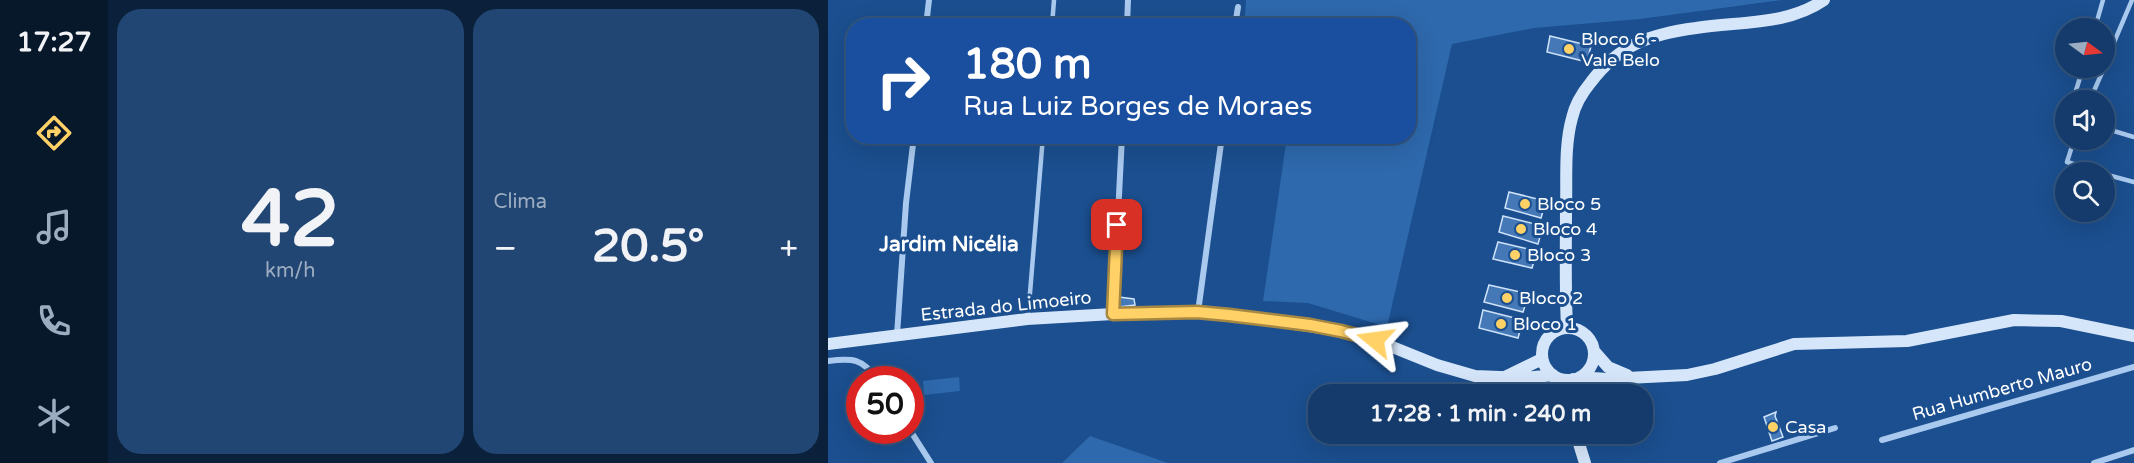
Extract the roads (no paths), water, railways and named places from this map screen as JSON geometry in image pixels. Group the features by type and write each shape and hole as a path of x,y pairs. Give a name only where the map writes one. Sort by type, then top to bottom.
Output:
{"main road":[{"path":"1567,327 1568,138 1575,106 1598,73 1619,52 1655,35 1784,17 1800,13 1824,0"},
{"name":"Estrada do Limoeiro","path":"828,344 1027,320 1113,314 1197,312 1264,319 1341,331 1388,345 1453,370 1487,378 1554,376"},
{"path":"1631,376 1608,367 1594,351 1590,339 1580,330 1560,328 1547,337 1542,359 1548,371 1564,380 1674,376 1703,372 1794,344 1907,341 2014,320 2061,321 2134,336"},
{"path":"1575,384 1577,378 1591,366 1594,351"},
{"path":"1503,378 1542,359"},
{"path":"1554,376 1556,384"},
{"path":"1579,444 1585,463"}],"street":[{"path":"927,18 929,0"},
{"path":"1127,18 1128,0"},
{"path":"1236,18 1238,7"},
{"path":"897,336 906,203 913,144"},
{"path":"1113,314 1122,144"},
{"path":"1197,312 1221,144"},
{"path":"828,362 852,360 866,366"},
{"name":"Rua Humberto Mauro","path":"1882,440 2133,367"},
{"path":"1720,463 1835,428"},
{"path":"919,444 931,463"},
{"path":"2094,463 2134,450"}],"lane":[{"path":"1053,18 1054,0"},
{"path":"2098,18 2102,0"},
{"path":"2115,41 2132,0"},
{"path":"2115,131 2134,137"},
{"path":"1027,320 1042,144"},
{"path":"2115,177 2134,182"}],"place":[{"name":"Bloco 6 - Vale Belo","path":"1569,49"},
{"name":"Bloco 5","path":"1525,204"},
{"name":"Bloco 4","path":"1521,229"},
{"name":"Bloco 3","path":"1515,255"},
{"name":"Bloco 2","path":"1507,298"},
{"name":"Bloco 1","path":"1501,324"},
{"name":"Casa","path":"1773,427"}],"district":[{"name":"Jardim Nicélia","path":"949,244"}]}
